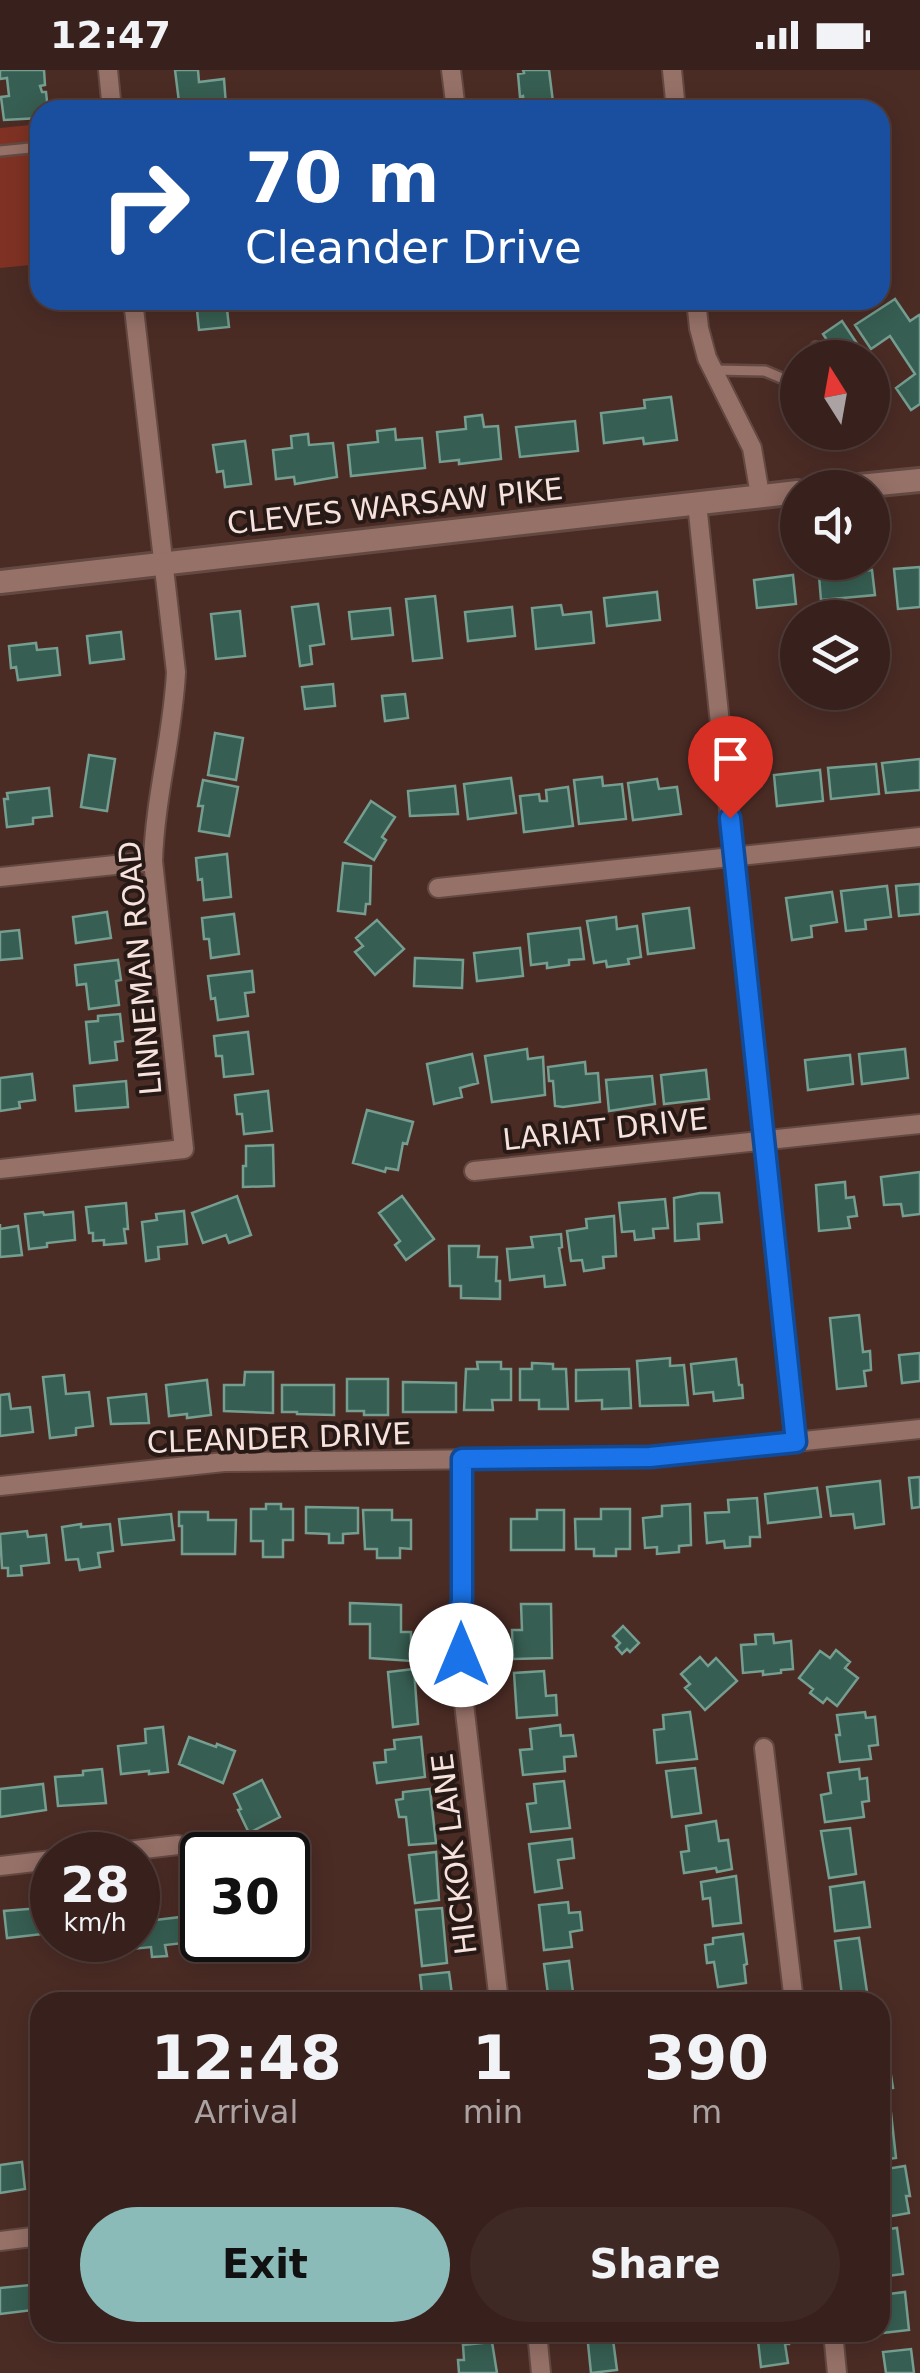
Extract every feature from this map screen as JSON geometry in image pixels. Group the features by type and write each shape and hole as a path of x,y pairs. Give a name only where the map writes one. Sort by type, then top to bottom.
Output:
{"street":[{"path":"108,70 111,100"},
{"path":"452,70 455,100"},
{"path":"672,70 675,100"},
{"name":"LINNEMAN ROAD","path":"0,1169 184,1150 153,861 154,825 175,704 176,672 134,310"},
{"path":"697,310 699,328 714,370 752,448 760,495"},
{"path":"890,483 920,480"},
{"name":"CLEVES WARSAW PIKE","path":"0,582 780,493"},
{"path":"697,503 796,1442"},
{"path":"438,888 920,837"},
{"path":"0,877 153,861"},
{"name":"LARIAT DRIVE","path":"474,1171 920,1124"},
{"name":"CLEANDER DRIVE","path":"0,1486 224,1462 650,1457 920,1430"},
{"name":"HICKOK LANE","path":"462,1459 462,1694 497,1992"},
{"path":"764,1748 793,1992"},
{"path":"160,1847 178,1845"},
{"path":"0,1866 30,1863"},
{"path":"0,2241 30,2237"},
{"path":"537,2342 542,2373"},
{"path":"833,2342 838,2373"}],"lane":[{"path":"0,151 30,148"},
{"path":"714,370 765,372 780,378"}],"shaded area":[{"path":"30,125 30,265 0,268 0,128"}],"building":[{"path":"0,70 44,70 45,85 40,86 47,100 30,100 30,119 4,120 1,97 9,96 7,78 0,79"},
{"path":"175,70 198,70 199,82 224,79 226,100 179,100"},
{"path":"523,70 549,70 553,100 520,97 518,74"},
{"path":"895,299 910,321 920,317 920,404 911,410 896,388 915,374 890,336 884,340 865,340 855,325 878,310 890,310 890,302"},
{"path":"197,310 227,310 229,327 199,330"},
{"path":"842,321 855,340 827,340 823,334"},
{"path":"671,397 677,440 644,444 643,438 604,443 601,413 645,408 644,400"},
{"path":"482,415 484,427 498,426 501,459 440,462 437,432 466,429 465,417"},
{"path":"575,421 578,451 520,457 516,427"},
{"path":"395,429 396,440 422,438 425,468 351,476 348,445 378,442 377,431"},
{"path":"308,434 309,445 333,443 337,477 295,484 294,477 276,479 273,450 292,448 291,436"},
{"path":"245,441 251,484 225,487 223,471 217,472 213,445"},
{"path":"920,567 920,607 898,609 894,569"},
{"path":"780,577 780,580 794,580 796,600 780,600 780,606 757,608 754,580"},
{"path":"819,580 873,580 875,595 821,600"},
{"path":"657,592 660,620 607,626 604,598"},
{"path":"435,596 442,658 413,661 406,599"},
{"path":"318,604 324,644 310,646 312,664 300,666 292,607"},
{"path":"561,605 563,615 591,612 594,643 536,649 532,608"},
{"path":"512,607 515,636 468,641 465,612"},
{"path":"390,608 393,635 352,639 349,612"},
{"path":"240,611 245,656 216,659 211,614"},
{"path":"121,632 124,659 90,663 87,636"},
{"path":"36,643 37,650 57,648 60,675 18,680 16,667 11,668 9,646"},
{"path":"333,684 335,706 305,709 302,687"},
{"path":"405,694 408,718 385,721 382,696"},
{"path":"215,733 243,738 236,780 208,775"},
{"path":"89,755 115,759 107,811 81,807"},
{"path":"920,759 920,790 886,793 882,763"},
{"path":"876,764 879,794 831,799 828,768"},
{"path":"820,770 823,801 777,806 774,775"},
{"path":"602,777 603,786 622,784 626,819 579,824 574,780"},
{"path":"511,778 516,813 468,819 464,784"},
{"path":"657,779 659,789 677,787 681,814 633,820 628,783"},
{"path":"203,780 238,787 229,836 199,831"},
{"path":"455,786 458,814 410,816 408,791"},
{"path":"568,787 573,826 524,832 520,796 539,794 540,801 547,801 546,790"},
{"path":"49,788 52,816 33,818 33,824 7,827 7,793"},
{"path":"371,801 395,817 374,860 345,842"},
{"path":"227,854 231,897 204,900 196,858"},
{"path":"343,863 371,866 370,904 366,904 365,914 338,911"},
{"path":"920,884 920,914 899,916 896,886"},
{"path":"887,886 891,917 865,920 866,929 846,931 841,891"},
{"path":"832,892 837,922 811,926 812,937 792,940 786,898"},
{"path":"689,908 694,948 648,954 643,914"},
{"path":"107,912 111,938 76,943 73,917"},
{"path":"234,914 239,954 211,958 202,918"},
{"path":"616,917 617,929 637,926 641,957 628,959 629,964 607,967 606,961 594,963 587,921"},
{"path":"377,920 404,949 375,975 355,952 363,946 356,938"},
{"path":"580,928 584,959 547,968 547,963 531,965 528,934"},
{"path":"19,930 22,958 0,960 0,932"},
{"path":"520,948 523,976 477,981 474,953"},
{"path":"415,958 463,960 462,988 414,986"},
{"path":"118,960 119,1005 89,1009 86,984 77,985 75,965"},
{"path":"252,971 254,992 245,993 248,1016 218,1020 208,976"},
{"path":"120,1014 123,1041 115,1042 117,1060 90,1063 86,1022 98,1021 98,1016"},
{"path":"248,1032 253,1074 224,1077 222,1056 216,1056 214,1036"},
{"path":"527,1049 528,1059 543,1057 545,1095 492,1102 485,1056"},
{"path":"905,1049 908,1078 862,1084 859,1054"},
{"path":"472,1054 478,1083 460,1088 462,1097 434,1104 427,1064"},
{"path":"850,1055 853,1084 808,1090 805,1060"},
{"path":"585,1062 586,1074 598,1073 600,1102 555,1106 548,1067"},
{"path":"706,1070 709,1099 664,1104 661,1075"},
{"path":"32,1074 35,1100 19,1102 20,1108 0,1111 0,1078"},
{"path":"652,1076 655,1104 609,1111 606,1080"},
{"path":"126,1081 128,1107 76,1111 74,1086"},
{"path":"268,1091 272,1131 244,1134 235,1095"},
{"path":"367,1110 413,1122 407,1144 403,1143 398,1170 386,1168 385,1172 353,1163"},
{"path":"273,1145 274,1186 243,1187 246,1146"},
{"path":"920,1172 920,1214 903,1216 901,1204 884,1205 881,1177"},
{"path":"845,1182 846,1198 854,1197 857,1216 848,1217 850,1228 819,1231 816,1185"},
{"path":"719,1193 722,1222 698,1224 699,1239 675,1241 674,1198"},
{"path":"237,1196 251,1235 229,1243 226,1235 203,1243 192,1213"},
{"path":"402,1196 434,1239 406,1260 395,1245 400,1241 379,1213"},
{"path":"665,1199 668,1228 653,1229 654,1238 635,1240 634,1231 622,1232 619,1203"},
{"path":"126,1203 126,1243 104,1245 104,1240 93,1241 86,1207"},
{"path":"184,1211 187,1244 158,1247 159,1259 146,1261 142,1222 157,1220 156,1214"},
{"path":"73,1212 75,1240 29,1249 25,1214"},
{"path":"614,1216 616,1256 603,1257 604,1268 584,1271 582,1260 571,1261 567,1231 587,1228 586,1219"},
{"path":"18,1226 22,1255 0,1257 0,1229"},
{"path":"561,1234 559,1248 565,1285 545,1287 544,1276 510,1280 507,1249 533,1247 531,1237"},
{"path":"449,1246 479,1246 478,1257 497,1257 500,1299 461,1298 461,1286 450,1286"},
{"path":"859,1315 863,1352 870,1351 871,1370 864,1371 866,1386 837,1389 830,1318"},
{"path":"920,1353 920,1381 902,1383 899,1355"},
{"path":"670,1358 670,1366 684,1365 688,1405 640,1406 637,1361"},
{"path":"736,1359 743,1398 714,1401 713,1392 694,1394 691,1364"},
{"path":"477,1362 501,1362 501,1369 511,1369 511,1400 492,1400 493,1410 464,1410 466,1369 478,1369"},
{"path":"532,1363 566,1369 568,1409 539,1409 539,1400 520,1400 520,1369 532,1369"},
{"path":"629,1369 631,1408 602,1409 602,1400 576,1401 576,1370"},
{"path":"245,1372 273,1372 273,1413 224,1411 224,1385 244,1385"},
{"path":"64,1375 66,1394 89,1392 93,1426 76,1428 76,1435 50,1438 43,1377"},
{"path":"347,1379 388,1379 388,1415 347,1411"},
{"path":"207,1380 211,1415 169,1416 166,1385"},
{"path":"403,1382 456,1383 456,1412 403,1412"},
{"path":"282,1385 334,1385 334,1415 282,1412"},
{"path":"9,1394 11,1409 30,1407 33,1432 0,1436 0,1395"},
{"path":"146,1394 149,1423 111,1424 108,1398"},
{"path":"920,1477 920,1507 912,1508 909,1478"},
{"path":"880,1481 884,1524 855,1528 853,1514 831,1516 827,1487"},
{"path":"817,1488 821,1517 768,1523 765,1494"},
{"path":"757,1498 760,1537 750,1537 750,1546 725,1548 724,1541 707,1543 705,1513 729,1512 728,1500"},
{"path":"266,1504 293,1509 293,1540 283,1540 283,1557 263,1557 263,1541 251,1541 251,1509 266,1509"},
{"path":"690,1504 691,1545 679,1546 679,1552 657,1554 657,1547 645,1548 643,1518 662,1516 662,1506"},
{"path":"306,1507 358,1508 358,1533 343,1534 343,1543 329,1543 329,1534 306,1533"},
{"path":"601,1509 630,1509 630,1549 616,1549 616,1556 594,1556 594,1549 576,1549 575,1519 601,1519"},
{"path":"363,1510 392,1510 392,1520 411,1520 411,1549 400,1548 400,1558 377,1558 377,1549 365,1549"},
{"path":"537,1510 564,1510 564,1550 511,1550 511,1519 537,1519"},
{"path":"179,1512 208,1512 208,1520 236,1520 235,1554 182,1554"},
{"path":"171,1514 174,1540 122,1545 119,1519"},
{"path":"110,1524 113,1551 98,1553 100,1567 80,1570 78,1559 66,1560 62,1527"},
{"path":"27,1531 28,1537 46,1535 49,1563 21,1566 22,1575 8,1576 8,1568 2,1568 0,1534"},
{"path":"350,1603 401,1605 401,1632 411,1632 411,1661 370,1658 370,1624 350,1624"},
{"path":"521,1604 551,1604 552,1658 513,1659 512,1630 522,1630"},
{"path":"623,1626 639,1643 622,1654 616,1647 620,1643 613,1636"},
{"path":"773,1634 774,1643 791,1641 793,1669 763,1675 763,1671 743,1673 741,1645 756,1644 755,1635"},
{"path":"836,1650 850,1662 845,1668 858,1678 837,1706 827,1698 823,1703 799,1678 820,1651 830,1658"},
{"path":"700,1657 708,1666 716,1658 737,1681 705,1710 685,1688 690,1684 681,1674"},
{"path":"414,1669 418,1724 393,1727 388,1672"},
{"path":"544,1671 546,1696 556,1695 557,1715 517,1718 514,1673"},
{"path":"690,1712 697,1759 657,1763 654,1730 664,1729 663,1715"},
{"path":"865,1712 866,1718 875,1717 878,1745 869,1746 871,1759 840,1762 837,1715"},
{"path":"560,1725 561,1736 573,1735 576,1756 564,1757 565,1771 523,1775 520,1750 532,1749 530,1729"},
{"path":"163,1727 168,1772 121,1774 118,1746 146,1743 145,1729"},
{"path":"189,1737 235,1751 223,1783 179,1764"},
{"path":"421,1737 425,1777 377,1783 374,1763 386,1762 385,1750 395,1749 394,1740"},
{"path":"695,1768 701,1813 672,1817 666,1771"},
{"path":"102,1769 106,1803 58,1806 55,1777"},
{"path":"859,1769 860,1779 867,1778 869,1801 862,1802 864,1817 825,1822 821,1795 831,1793 828,1773"},
{"path":"262,1780 280,1817 249,1832 234,1794"},
{"path":"564,1781 570,1828 531,1832 527,1804 536,1803 534,1784"},
{"path":"43,1784 46,1810 0,1817 0,1789"},
{"path":"430,1789 436,1843 409,1845 406,1817 399,1817 396,1800 403,1799 403,1792"},
{"path":"716,1821 719,1841 728,1840 732,1869 684,1873 681,1852 689,1851 686,1826"},
{"path":"850,1828 856,1874 829,1878 821,1831"},
{"path":"572,1839 574,1858 558,1860 562,1888 535,1892 529,1844"},
{"path":"436,1852 439,1900 415,1903 409,1855"},
{"path":"736,1876 741,1923 713,1926 710,1898 703,1899 701,1882"},
{"path":"864,1882 870,1927 835,1931 830,1887"},
{"path":"568,1902 569,1913 580,1912 582,1930 570,1932 572,1947 544,1950 539,1905"},
{"path":"442,1908 447,1963 422,1966 416,1910"},
{"path":"30,1909 30,1935 7,1938 4,1911"},
{"path":"180,1917 180,1943 165,1945 167,1956 160,1956 160,1919"},
{"path":"743,1934 746,1983 718,1987 714,1962 707,1963 705,1945 713,1944 713,1938"},
{"path":"859,1938 867,1992 842,1992 835,1941"},
{"path":"569,1961 573,1992 548,1992 544,1964"},
{"path":"449,1972 452,1992 422,1992 420,1975"},
{"path":"890,2113 896,2158 890,2159"},
{"path":"22,2162 25,2189 0,2193 0,2165"},
{"path":"905,2166 909,2213 890,2216 890,2168"},
{"path":"897,2228 903,2274 890,2276 890,2229"},
{"path":"30,2285 30,2310 0,2314 0,2288"},
{"path":"905,2292 909,2330 890,2332 890,2294"},
{"path":"492,2342 497,2373 459,2373 458,2360 464,2360 463,2345"},
{"path":"588,2342 613,2342 617,2370 591,2373"},
{"path":"758,2342 789,2342 785,2344 788,2363 761,2367"},
{"path":"911,2349 914,2373 886,2373 883,2352"}],"route":[{"path":"461,1655 462,1459 650,1457 796,1442 730,818"}]}
